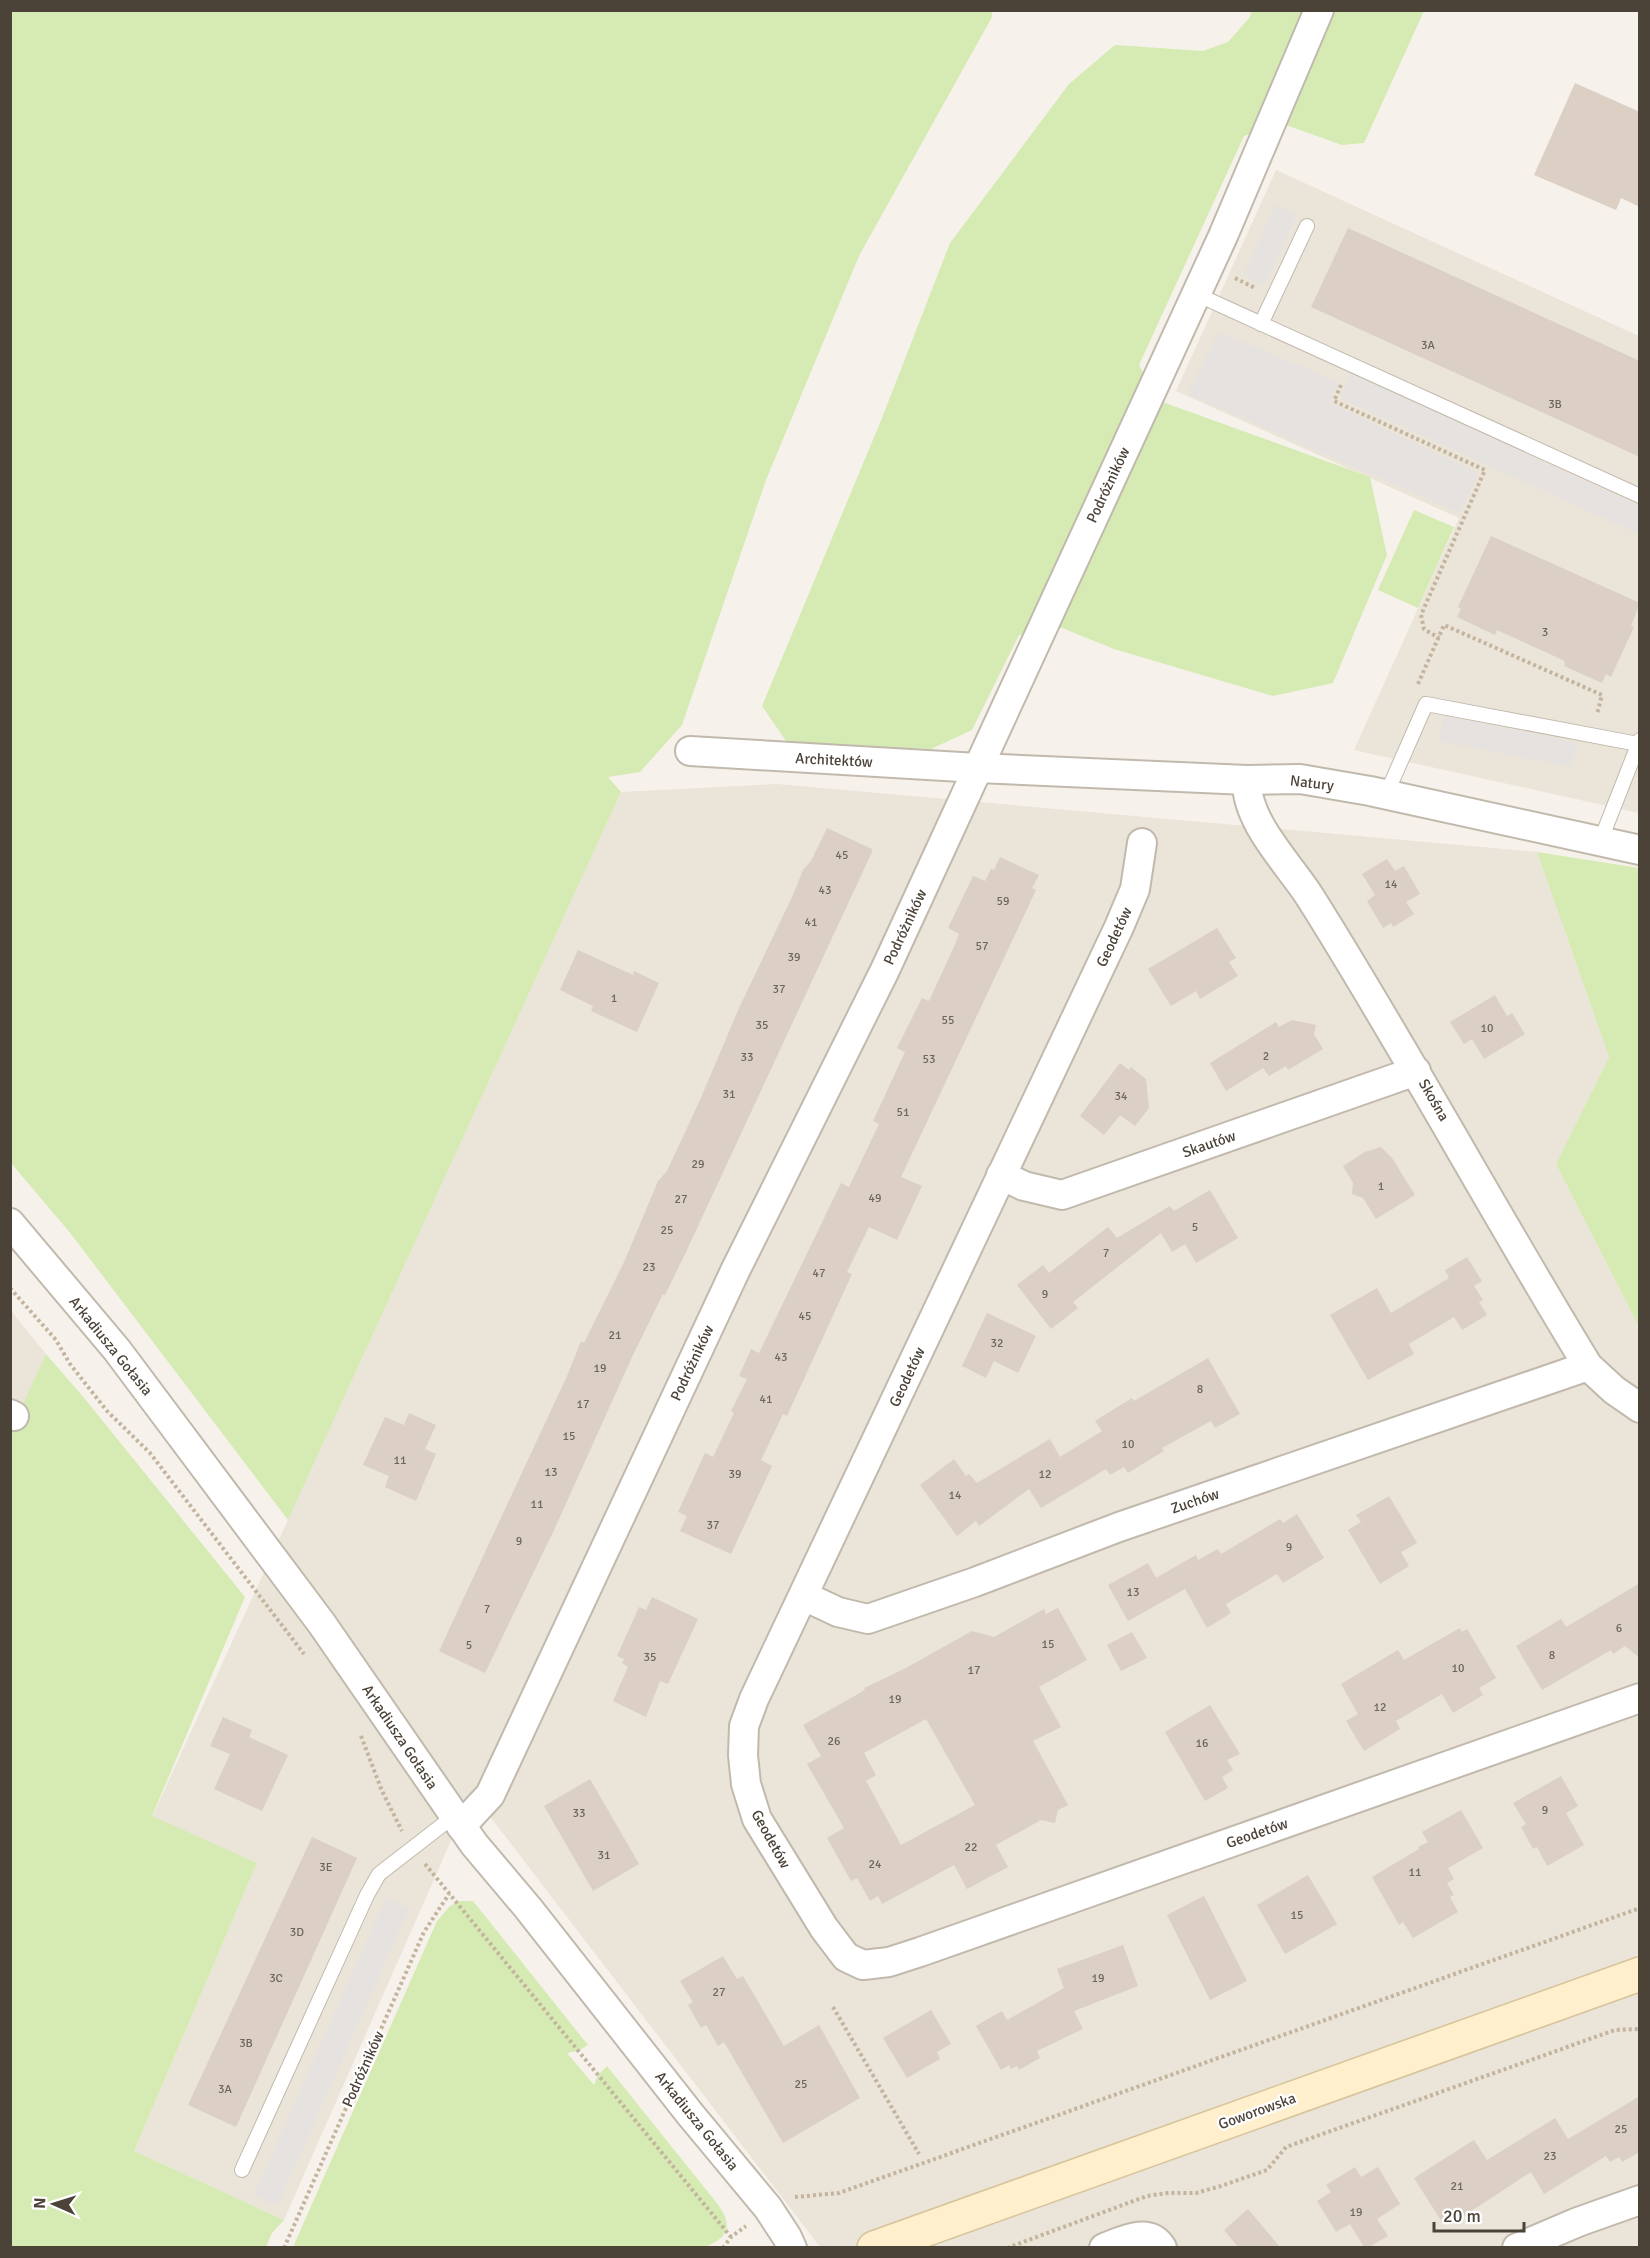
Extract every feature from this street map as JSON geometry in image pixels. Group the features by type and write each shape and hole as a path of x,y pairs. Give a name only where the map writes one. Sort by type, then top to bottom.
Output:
{"street":[{"name":"Podróżników","path":"458,1821 490,1795 735,1271 885,970 1223,236 1319,10"},
{"name":"Architektów","path":"690,751 978,768"},
{"name":"Natury","path":"978,768 1247,780 1300,779 1386,795 1640,850"},
{"name":"Skośna","path":"1247,780 1247,789 1257,820 1309,895 1416,1071 1588,1366 1614,1390 1640,1408"},
{"name":"Geodetów","path":"1142,843 1135,889 1131,898 754,1698 744,1726 743,1755 746,1784 757,1819 824,1928 846,1957 863,1965 889,1962 1640,1698"},
{"name":"Skautów","path":"1001,1175 1024,1186 1062,1195 1416,1071"},
{"name":"Arkadiusza Gołasia","path":"10,1223 117,1350 322,1624 458,1821 682,2104 768,2208 792,2247"},
{"name":"Zuchów","path":"804,1596 838,1612 868,1619 975,1582 1119,1527 1588,1366"},
{"name":"Goworowska","path":"874,2247 1640,1974"},
{"path":"1517,2247 1640,2200"},
{"path":"1104,2247 1148,2236 1157,2240 1162,2247"}],"lane":[{"path":"1261,324 1306,226"},
{"path":"1196,294 1640,496"},
{"path":"1386,795 1426,704 1591,736 1639,742 1600,842"},
{"path":"242,2170 367,1895 379,1874 412,1847 458,1821"}],"path":[{"path":"1350,364 1334,400 1485,470 1421,615 1424,629 1439,638"},
{"path":"1416,689 1444,625 1602,695 1591,736"},
{"path":"10,1288 56,1340 70,1364 107,1412 150,1453 305,1655"},
{"path":"358,1729 382,1791 404,1836 412,1847 731,2237"},
{"name":"Podróżników","path":"284,2247 424,1932 449,1894"},
{"path":"792,2197 839,2193 1640,1908"},
{"path":"833,2007 919,2154"},
{"path":"1007,2247 1147,2196 1196,2193 1221,2186 1267,2170 1286,2147 1615,2030 1640,2029"}],"shaded area":[{"path":"1276,170 1639,336 1639,813 1354,750 1459,518 1176,391"},
{"path":"1276,205 1297,215 1264,286 1244,274"},
{"path":"1219,332 1338,382 1329,403 1478,473 1460,513 1188,394"},
{"path":"1351,373 1639,506 1639,534 1340,398"},
{"path":"1444,716 1578,743 1572,767 1439,741"},
{"path":"777,784 1537,852 1609,1057 1556,1164 1639,1327 1639,2247 820,2247 472,1793 284,2220 134,2151 257,1863 152,1817 621,792"},
{"path":"11,1311 46,1354 11,1432"},
{"path":"386,1898 409,1908 277,2206 254,2195"}],"green space":[{"path":"10,11 992,11 992,17 859,256 766,480 682,725 640,772 608,777 621,792 288,1520 71,1234 11,1163"},
{"path":"1252,11 1424,11 1364,143 1342,145 1280,123 1244,136 1139,365 1157,400 1370,477 1387,555 1333,683 1273,696 1114,649 1062,628 1019,635 972,730 931,749 788,744 762,706 882,418 950,243 1069,84 1115,45 1203,51 1228,42 1250,17"},
{"path":"1414,510 1454,527 1418,608 1378,590"},
{"path":"1537,852 1639,868 1639,1327 1556,1164 1609,1057"},
{"path":"46,1354 245,1597 152,1816 257,1863 134,2151 284,2220 272,2233 266,2247 11,2248 10,1432"},
{"path":"460,1901 473,1901 588,2045 578,2051 567,2053 594,2085 598,2075 607,2066 716,2202 727,2224 724,2235 719,2239 703,2248 293,2247 437,1921 450,1906"}],"building":[{"path":"1575,83 1640,112 1640,207 1621,198 1616,210 1534,175"},
{"path":"1348,228 1640,361 1640,457 1311,307"},
{"path":"1491,536 1640,603 1631,626 1634,627 1611,677 1606,674 1602,683 1564,666 1565,661 1497,630 1495,635 1457,617 1461,609 1458,607"},
{"path":"827,828 872,849 872,852 685,1254 633,1355 555,1528 485,1673 439,1651 567,1376 581,1341 584,1343 625,1260 658,1181 667,1171 803,870 811,861"},
{"path":"1000,857 1039,875 1032,888 1036,890 901,1177 922,1186 897,1240 869,1227 847,1272 852,1274 787,1416 783,1414 761,1460 772,1466 731,1554 680,1531 687,1516 678,1512 705,1453 713,1457 734,1413 731,1411 747,1379 739,1376 751,1349 759,1353 841,1183 849,1187 879,1124 873,1121 905,1052 897,1048 922,998 929,1001 953,949 959,934 948,928 973,876 985,881 991,869 994,870"},
{"path":"1387,859 1395,871 1404,866 1420,894 1406,902 1414,914 1393,927 1391,923 1383,928 1367,901 1375,895 1362,874"},
{"path":"1217,928 1236,958 1229,962 1238,976 1200,999 1196,991 1171,1006 1148,969"},
{"path":"578,950 633,975 634,971 659,983 637,1032 591,1011 593,1006 560,990"},
{"path":"1495,995 1507,1016 1512,1013 1525,1034 1484,1059 1472,1039 1464,1044 1450,1022"},
{"path":"1292,1020 1316,1025 1314,1034 1323,1049 1288,1070 1286,1066 1269,1076 1263,1068 1226,1091 1210,1063 1276,1022 1279,1027"},
{"path":"1120,1063 1129,1070 1131,1067 1146,1079 1149,1108 1135,1126 1120,1115 1104,1135 1080,1116"},
{"path":"1381,1147 1392,1158 1415,1195 1376,1219 1363,1198 1352,1194 1353,1183 1343,1166 1365,1152"},
{"path":"1210,1190 1238,1238 1196,1263 1185,1244 1172,1252 1161,1233 1073,1302 1078,1308 1051,1329 1017,1285 1043,1265 1049,1273 1108,1227 1117,1238 1170,1206 1174,1211"},
{"path":"1467,1257 1482,1281 1474,1286 1483,1300 1479,1302 1487,1315 1462,1330 1454,1317 1409,1344 1414,1354 1368,1380 1330,1315 1377,1288 1391,1313 1449,1278 1445,1270"},
{"path":"987,1313 1036,1336 1018,1373 994,1361 986,1378 962,1366"},
{"path":"1208,1358 1240,1414 1215,1428 1211,1421 1162,1448 1164,1451 1128,1473 1124,1467 1110,1475 1106,1469 1041,1508 1029,1489 979,1526 976,1521 957,1536 920,1485 954,1459 966,1476 969,1474 977,1483 1050,1439 1060,1457 1102,1431 1095,1421 1132,1398 1134,1401"},
{"path":"409,1413 436,1425 425,1449 436,1454 416,1501 385,1487 389,1476 363,1465 385,1417 404,1425"},
{"path":"1389,1496 1417,1543 1401,1552 1409,1566 1380,1584 1348,1530 1361,1522 1356,1515"},
{"path":"1297,1514 1324,1558 1283,1583 1277,1574 1226,1604 1231,1613 1207,1628 1185,1589 1128,1621 1108,1585 1148,1563 1156,1578 1196,1555 1198,1560 1218,1549 1221,1554 1280,1519 1283,1523"},
{"path":"1640,1583 1640,1658 1625,1646 1613,1654 1611,1650 1542,1690 1516,1646 1561,1619 1566,1627"},
{"path":"652,1597 698,1619 668,1684 660,1681 646,1717 613,1701 628,1667 622,1663 624,1659 617,1656 639,1607 646,1610"},
{"path":"1058,1608 1087,1660 1039,1687 1061,1727 1033,1741 1068,1805 1058,1810 1055,1823 1041,1820 996,1845 1008,1867 967,1889 954,1865 882,1904 878,1896 870,1901 857,1878 851,1881 827,1838 844,1828 807,1764 821,1756 803,1725 865,1690 864,1688 904,1669 972,1631 994,1637 1044,1609 1046,1614","holes":["926,1719 975,1805 901,1845 866,1781 876,1775 864,1753"]},
{"path":"1460,1628 1462,1632 1467,1629 1496,1678 1479,1688 1483,1695 1453,1713 1442,1694 1396,1721 1400,1729 1364,1751 1346,1721 1358,1714 1341,1684 1398,1650 1404,1660"},
{"path":"1132,1632 1147,1658 1121,1671 1107,1645"},
{"path":"1210,1705 1240,1754 1227,1760 1233,1770 1222,1777 1228,1788 1205,1801 1165,1732"},
{"path":"223,1717 252,1730 249,1737 288,1755 262,1811 214,1789 230,1754 210,1746"},
{"path":"1561,1776 1578,1806 1566,1813 1584,1845 1547,1866 1537,1847 1533,1849 1521,1827 1526,1824 1513,1803"},
{"path":"590,1779 639,1864 593,1891 544,1806"},
{"path":"1461,1810 1483,1848 1448,1868 1454,1879 1447,1883 1454,1895 1450,1897 1458,1912 1413,1938 1403,1922 1399,1925 1372,1877 1419,1849 1418,1847 1428,1842 1422,1832"},
{"path":"312,1837 357,1858 236,2127 188,2105"},
{"path":"1308,1875 1337,1924 1285,1954 1257,1905"},
{"path":"1204,1896 1247,1981 1210,2000 1167,1915"},
{"path":"1123,1945 1138,1986 1074,2011 1083,2029 1037,2051 1040,2058 1019,2070 1017,2066 1011,2069 1009,2065 1001,2070 976,2026 1002,2011 1007,2020 1064,1988 1057,1969"},
{"path":"723,1956 737,1979 743,1976 784,2046 819,2025 860,2098 783,2143 724,2042 718,2046 706,2025 701,2028 688,2005 693,2002 680,1981"},
{"path":"931,2010 951,2044 937,2052 940,2059 907,2078 883,2038"},
{"path":"1640,2096 1640,2152 1622,2162 1619,2157 1610,2162 1606,2156 1544,2194 1531,2172 1462,2217 1459,2211 1442,2222 1414,2178 1474,2140 1487,2160 1555,2118 1568,2139"},
{"path":"1355,2167 1361,2177 1378,2167 1400,2204 1377,2219 1388,2236 1369,2247 1364,2247 1350,2224 1336,2232 1317,2201 1331,2192 1326,2185"},
{"path":"1248,2209 1280,2247 1238,2247 1224,2230"}]}
